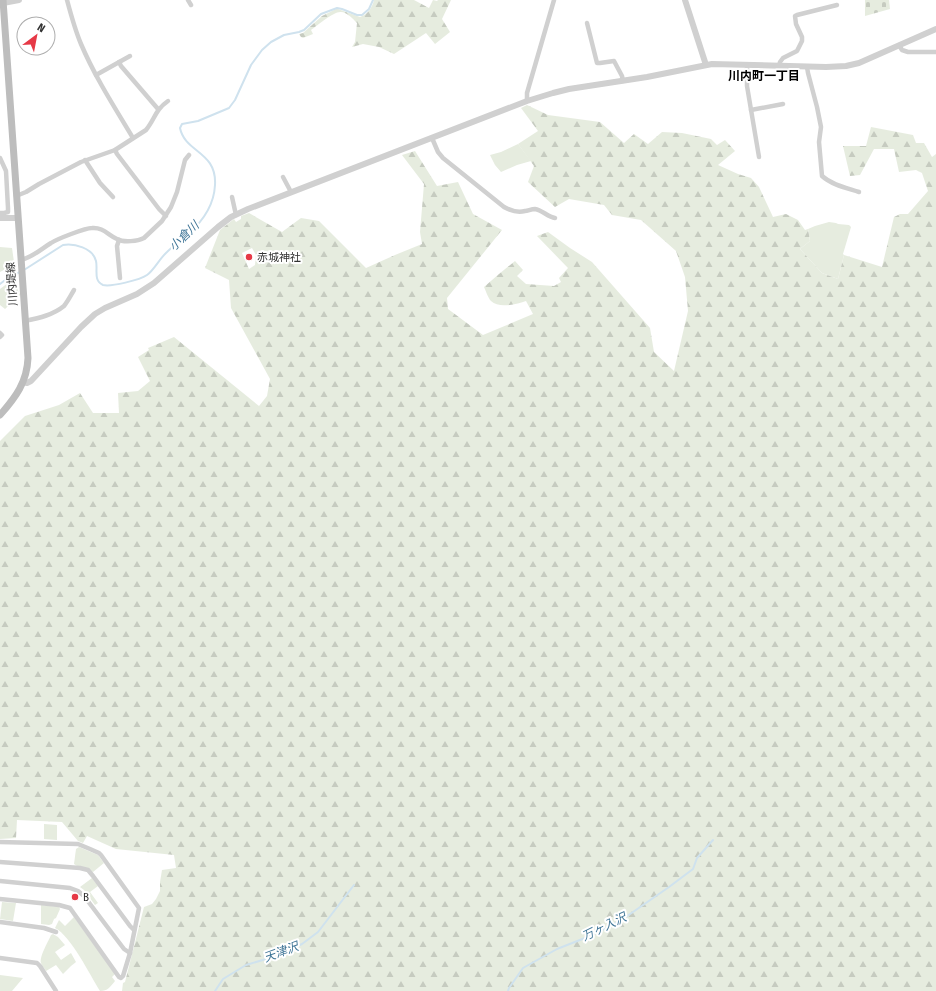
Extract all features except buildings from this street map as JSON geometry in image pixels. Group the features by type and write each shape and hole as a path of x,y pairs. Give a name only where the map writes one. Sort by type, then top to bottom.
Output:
{"main road":[{"name":"川内堤線","path":"1,412 17,394 24,382 27,363 3,1"}],"street":[{"path":"3,1 19,0"},
{"path":"67,0 73,23 96,75 134,138"},
{"path":"188,0 191,5"},
{"path":"527,101 526,93 554,0"},
{"path":"685,0 706,65"},
{"path":"779,66 780,62 784,58 797,51 802,41 795,16 837,5"},
{"path":"587,23 597,63 614,61 623,81"},
{"path":"24,382 31,381 95,314 137,294 154,283 223,222 236,214 291,192 527,101 560,91 623,81 706,65 718,64 826,68 852,65 936,29"},
{"path":"899,46 902,50 908,52 936,52"},
{"path":"96,75 130,56"},
{"path":"119,62 158,109"},
{"path":"747,65 747,86 759,157"},
{"path":"807,67 821,127 819,142 822,176 826,180 859,192"},
{"path":"16,196 85,160 115,150 146,130 158,109 168,101"},
{"path":"751,110 784,104"},
{"path":"432,138 438,152 443,158 504,207 516,212 535,210 555,218"},
{"path":"115,150 166,216"},
{"path":"21,260 31,256 52,242 89,228 103,230 119,240 124,241 144,238 162,222 174,201 185,160 188,155"},
{"path":"0,158 6,171 8,212 0,213"},
{"path":"85,160 100,183 113,197"},
{"path":"283,177 291,192"},
{"path":"232,197 236,214"},
{"path":"0,218 18,218"},
{"path":"119,240 120,278"},
{"path":"25,321 49,315 67,302 74,290"},
{"path":"0,333 2,335 0,337"},
{"path":"0,842 78,844 99,853 139,908 130,953 122,977 120,978 70,908 63,905 0,899"},
{"path":"0,862 72,867 88,870 134,930"},
{"path":"0,881 70,888 78,891 84,896 124,949 130,953"},
{"path":"0,922 44,928 56,932"},
{"path":"0,958 37,963 56,991"}],"green space":[{"path":"374,0 414,0 429,8 433,0 451,0 442,19 450,32 435,44 426,33 394,54 379,47 363,44 352,47 355,42 357,23 348,14 338,12 311,30 313,34 303,38 299,34 303,33 322,16 336,9 360,17 363,16 372,6"},
{"path":"865,0 889,0 890,9 865,16"},
{"path":"527,105 548,115 600,122 624,143 634,134 648,144 662,132 682,133 711,139 717,145 725,140 735,151 718,165 751,178 759,187 773,217 786,214 798,220 805,230 808,229 810,241 800,249 822,273 838,279 844,255 882,267 894,217 900,214 908,214 928,191 922,173 916,170 899,172 894,149 874,149 860,175 850,176 843,146 866,146 871,127 913,135 916,143 924,143 932,157 936,154 936,991 122,991 144,907 152,904 160,891 162,870 176,868 174,855 116,849 87,836 83,843 78,841 62,822 17,820 16,838 0,839 0,441 25,416 59,405 80,393 93,413 119,413 118,393 138,391 150,381 138,357 149,350 148,348 174,337 259,406 267,396 270,379 231,308 229,280 205,268 220,230 234,219 236,222 241,219 241,216 249,213 282,232 301,218 319,221 366,268 422,244 420,232 424,184 402,155 415,151 437,186 458,182 473,214 502,230 447,298 448,309 483,335 533,314 526,301 508,305 499,305 494,303 490,300 484,287 515,261 523,270 517,276 526,284 554,286 561,282 559,278 568,268 537,236 548,232 592,262 650,328 654,352 674,371 688,311 685,277 676,251 641,220 612,215 604,205 569,199 555,207 528,182 534,166 518,144 538,131 521,108","holes":["252,248 256,255 255,265 249,269 242,253"]},
{"path":"518,144 531,161 501,172 495,165 490,155 501,152"},
{"path":"829,222 849,225 851,227 843,254 838,279 822,273 800,249 810,241 808,229"},
{"path":"0,247 12,248 14,262 13,265 0,272"},
{"path":"16,277 17,288 20,295 5,309 0,305 0,289"},
{"path":"44,824 57,825 57,840 44,839"},
{"path":"79,847 98,855 104,863 93,872 77,866 74,864 76,849"},
{"path":"92,878 98,886 90,892 98,903 95,905 80,887"},
{"path":"2,902 16,903 13,921 0,919"},
{"path":"41,905 59,907 60,909 52,924 41,924"},
{"path":"74,917 115,974 112,977 115,981 105,990 100,991 74,947 61,932 55,928 59,920 65,926"},
{"path":"53,934 65,945 55,952 61,960 71,953 76,962 63,974 56,965 46,971 41,963 43,953 51,935"},
{"path":"0,975 23,978 12,991 0,991"}],"waterway":[{"name":"小倉川","path":"24,270 63,245 72,245 82,247 94,256 96,261 97,278 103,285 125,283 147,275 164,255 198,224 210,206 214,192 214,174 211,165 188,143 183,136 180,128 182,124 198,121 229,108 235,100 251,65 262,50 271,42 284,35 304,30 321,14 337,8 357,15 362,15 369,9 373,0"},
{"name":"小倉川","path":"0,284 9,277 20,272"},
{"name":"万ヶ入沢","path":"508,991 523,968 557,949 590,936 620,921 669,887 693,869 697,858 713,840"},
{"name":"天津沢","path":"215,991 223,979 246,965 276,956 302,944 318,932 354,885"}],"place":[{"name":"赤城神社","path":"249,257"},
{"name":"B","path":"75,897"}],"district":[{"name":"川内町一丁目","path":"764,76"}]}
